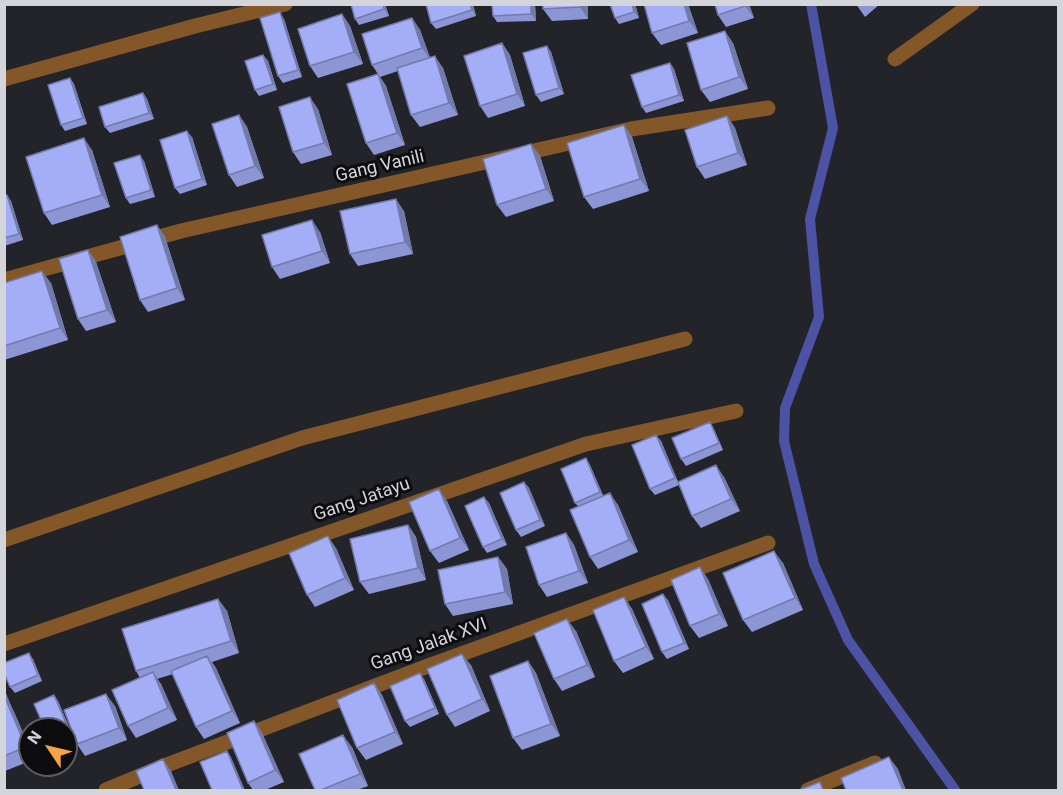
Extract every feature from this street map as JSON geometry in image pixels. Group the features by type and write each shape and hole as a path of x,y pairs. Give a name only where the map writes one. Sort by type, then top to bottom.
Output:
{"street":[{"path":"4,79 195,26 285,4"},
{"path":"895,59 972,4"},
{"name":"Gang Vanili","path":"4,280 181,231 631,129 768,108"},
{"path":"4,540 302,438 685,339"},
{"name":"Gang Jatayu","path":"4,644 586,444 736,411"},
{"name":"Gang Jalak XVI","path":"106,790 428,666 768,543"},
{"path":"808,790 875,763"}],"building":[{"path":"351,4 383,4 384,9 355,19"},
{"path":"426,4 470,4 472,10 431,23"},
{"path":"492,4 531,4 531,14 493,16"},
{"path":"543,4 580,4 580,7 543,9"},
{"path":"610,4 632,4 634,12 615,18"},
{"path":"644,4 684,4 689,21 652,33"},
{"path":"715,4 745,4 745,6 718,15"},
{"path":"280,12 298,70 278,76 260,18"},
{"path":"342,14 354,52 310,66 298,29"},
{"path":"412,18 422,48 372,65 362,34"},
{"path":"725,31 739,77 701,90 687,43"},
{"path":"502,43 517,94 480,106 464,56"},
{"path":"547,46 559,88 536,95 523,53"},
{"path":"263,55 273,84 255,90 245,61"},
{"path":"435,56 449,103 411,115 397,68"},
{"path":"670,63 679,95 642,107 631,75"},
{"path":"378,74 397,133 366,143 347,84"},
{"path":"70,78 83,118 61,125 48,85"},
{"path":"143,93 149,113 105,127 99,107"},
{"path":"310,97 324,143 293,152 279,107"},
{"path":"239,115 255,166 229,175 212,124"},
{"path":"727,116 738,153 697,167 685,130"},
{"path":"624,125 640,179 584,197 567,143"},
{"path":"187,131 202,179 175,188 160,140"},
{"path":"84,138 102,195 44,213 26,157"},
{"path":"531,144 546,189 497,205 483,159"},
{"path":"140,155 151,190 126,198 114,163"},
{"path":"4,195 7,195 19,234 4,238"},
{"path":"396,199 405,242 350,254 340,211"},
{"path":"312,220 322,251 272,267 262,235"},
{"path":"157,225 177,288 140,300 120,237"},
{"path":"88,250 107,310 78,319 59,259"},
{"path":"42,271 60,328 4,346 4,283"},
{"path":"710,422 719,443 681,459 672,438"},
{"path":"656,435 675,478 650,489 632,445"},
{"path":"586,458 600,492 575,503 561,469"},
{"path":"716,465 731,499 692,516 678,482"},
{"path":"524,482 540,520 516,530 500,493"},
{"path":"439,489 460,538 430,551 409,502"},
{"path":"610,493 629,540 590,557 570,510"},
{"path":"484,497 502,539 483,547 465,506"},
{"path":"408,525 418,568 360,582 350,539"},
{"path":"566,533 579,571 539,585 526,547"},
{"path":"328,536 345,578 307,595 289,553"},
{"path":"774,551 795,598 743,620 723,573"},
{"path":"498,557 505,592 445,604 438,570"},
{"path":"700,567 719,614 690,626 671,580"},
{"path":"663,594 684,643 662,652 642,604"},
{"path":"624,597 646,647 614,661 593,610"},
{"path":"218,599 231,641 136,671 122,629"},
{"path":"567,619 587,665 554,679 534,633"},
{"path":"29,653 38,675 10,687 4,673 4,663"},
{"path":"462,654 482,699 447,715 427,669"},
{"path":"207,656 232,711 196,727 171,671"},
{"path":"528,661 551,724 513,738 490,676"},
{"path":"153,672 168,708 128,726 112,690"},
{"path":"420,673 435,708 405,721 390,686"},
{"path":"374,683 395,732 357,748 337,700"},
{"path":"106,694 119,728 78,744 78,717 67,717 64,710"},
{"path":"54,695 63,717 40,717 34,704"},
{"path":"6,700 18,728 18,750 4,756 4,701"},
{"path":"254,721 275,770 248,783 227,733"},
{"path":"343,735 360,774 321,790 315,790 299,754"},
{"path":"227,751 243,790 212,790 200,762"},
{"path":"889,757 903,790 846,790 841,778"},
{"path":"163,759 176,790 144,790 136,771"},
{"path":"820,782 823,790 799,790"}],"waterway":[{"path":"811,4 833,128 810,219 819,317 785,408 784,441 814,564 848,640 955,790"}]}
